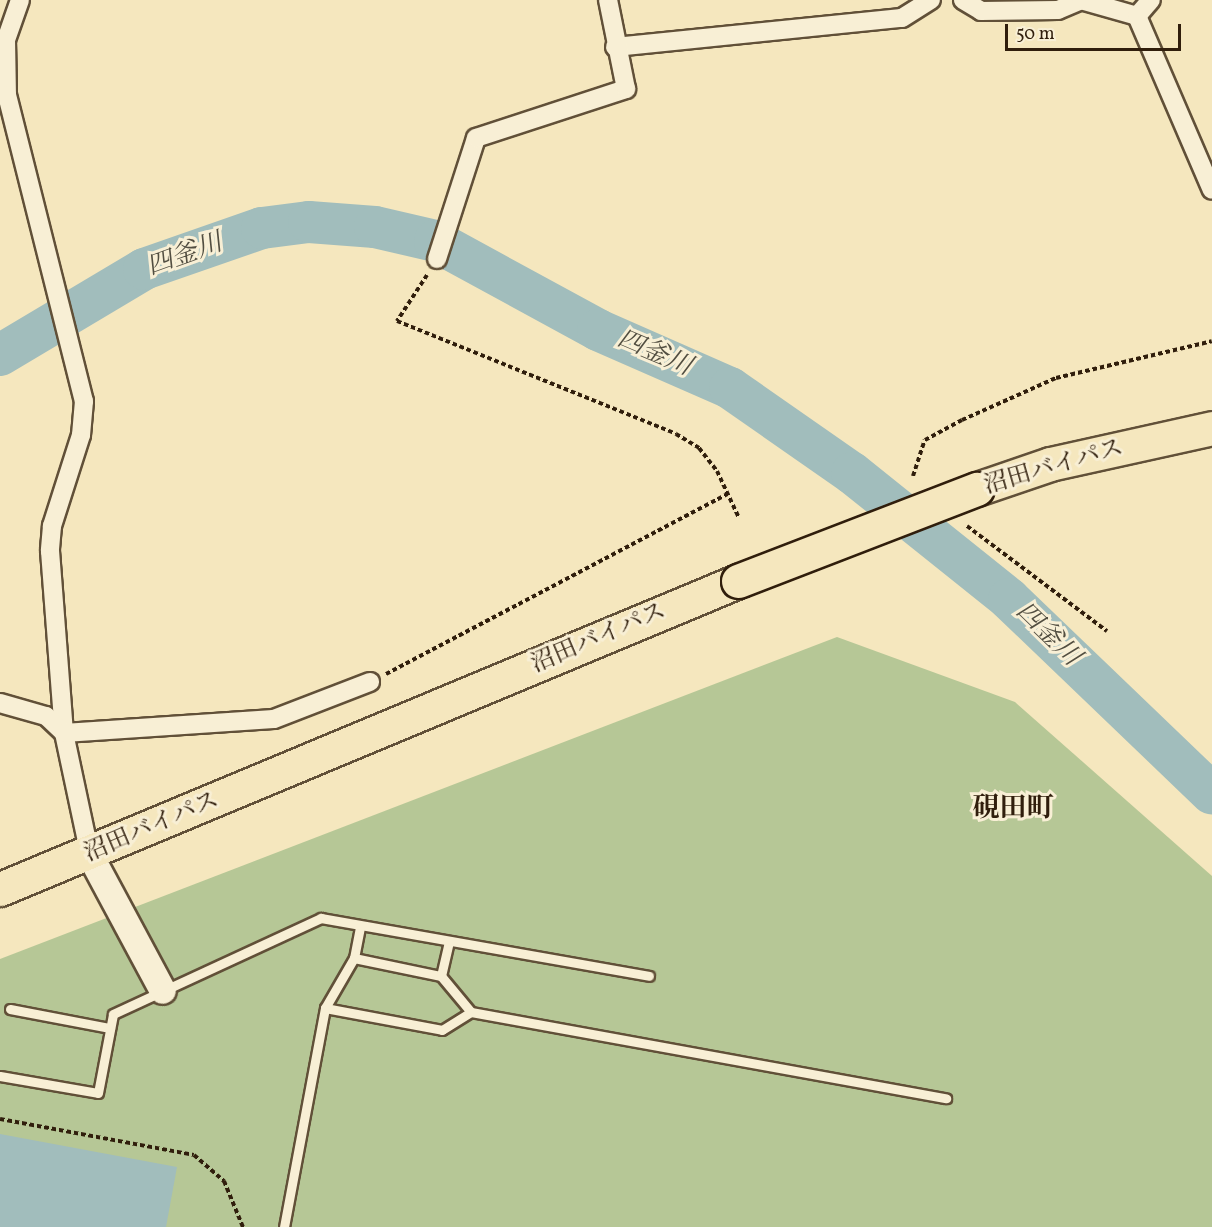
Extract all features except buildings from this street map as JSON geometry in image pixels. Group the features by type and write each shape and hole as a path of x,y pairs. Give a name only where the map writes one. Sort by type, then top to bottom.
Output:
{"highway":[{"name":"沼田バイパス","path":"0,889 90,855 738,581 977,489 1050,464 1212,428"}],"street":[{"path":"20,0 6,40 7,95 76,360 84,402 81,435 52,526 50,551 64,733 90,855 163,991"},
{"path":"437,259 476,138 626,89 615,47 608,0"},
{"path":"615,47 902,18 931,0"},
{"path":"963,0 981,11 1058,10 1081,0 1137,16"},
{"path":"1137,16 1151,0"},
{"path":"1137,16 1212,189"},
{"path":"0,703 46,716 64,733 274,719 370,682"}],"lane":[{"path":"0,1076 98,1093 113,1014 321,918 649,976"},
{"path":"284,1227 325,1008 354,958 360,926"},
{"path":"441,976 449,942"},
{"path":"354,958 441,976 471,1012 946,1098"},
{"path":"325,1008 442,1030 471,1012"},
{"path":"10,1009 110,1028"}],"path":[{"path":"437,259 398,321 676,434 699,448 728,494 739,518"},
{"path":"913,476 925,440 962,420 1056,378 1212,340"},
{"path":"370,682 728,494"},
{"path":"967,526 1107,631"},
{"path":"0,1119 194,1155 224,1181 243,1227"}],"green space":[{"path":"837,637 1015,702 1212,876 1212,1227 0,1227 0,959"}],"water":[{"path":"0,1134 177,1167 166,1227 0,1227"}],"waterway":[{"name":"四釜川","path":"0,355 144,269 262,228 309,222 375,227 435,241 598,330 730,388 852,473 1009,599 1212,794"}],"district":[{"name":"硯田町","path":"1013,810"}]}
